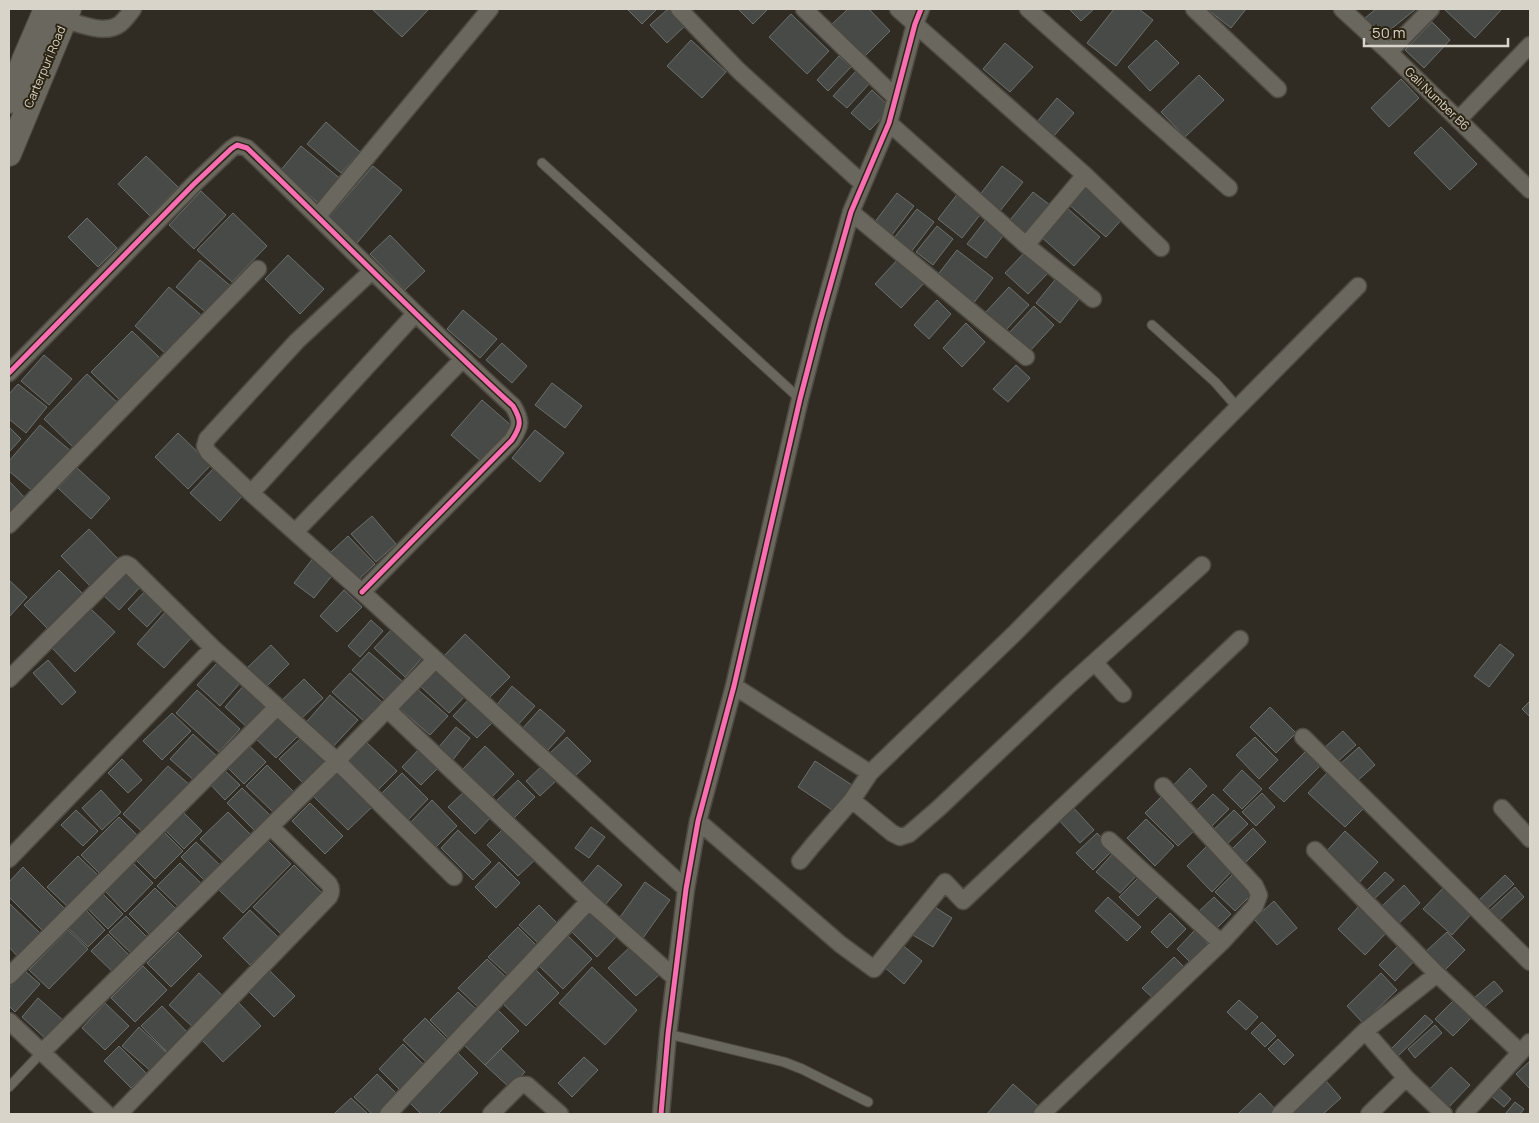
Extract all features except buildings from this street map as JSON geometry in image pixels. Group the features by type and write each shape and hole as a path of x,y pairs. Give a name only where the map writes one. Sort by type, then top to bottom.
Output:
{"main road":[{"name":"Carterpuri Road","path":"9,101 24,60 60,12"},
{"name":"Carterpuri Road","path":"9,154 60,12"}],"street":[{"path":"60,12 99,28 111,28 120,23 133,9"},
{"path":"318,216 490,9"},
{"path":"680,9 739,71 863,184"},
{"path":"804,9 895,97"},
{"path":"898,9 1085,175 1161,248"},
{"path":"661,1114 668,1034 686,888 698,821 734,686 800,399 820,322 851,212 889,123 914,24 921,9"},
{"path":"1028,9 1229,188"},
{"path":"1194,9 1278,89"},
{"name":"Gali Number B6","path":"1342,9 1389,52 1530,190"},
{"path":"1389,52 1431,9"},
{"path":"1458,120 1530,45"},
{"path":"889,123 1026,245 1093,298"},
{"path":"9,373 230,149 237,145 247,148 318,216 414,314 513,406 518,415 520,428 512,440 362,592"},
{"path":"1026,245 1085,175"},
{"path":"851,212 1026,357"},
{"path":"9,525 258,269"},
{"path":"372,271 297,341 207,439 205,446 208,452 250,494 362,592 686,888"},
{"path":"800,861 852,800 870,773 1015,633 1358,286"},
{"path":"250,494 414,314"},
{"path":"295,532 462,360"},
{"path":"9,679 126,564 213,648 337,761 454,876"},
{"path":"852,800 892,833 900,837 909,834 940,808 1068,686 1202,565"},
{"path":"698,821 840,944 874,969 945,882 963,901 1240,639"},
{"path":"9,859 213,648"},
{"path":"42,1052 271,827 435,660"},
{"path":"1095,663 1123,694"},
{"path":"734,686 870,773"},
{"path":"9,976 277,707"},
{"path":"388,709 589,902 675,978"},
{"path":"1302,737 1530,962"},
{"path":"1042,1114 1221,944 1255,906 1259,895 1255,886 1163,786"},
{"path":"1502,808 1530,839"},
{"path":"118,1114 316,911 331,893 332,888 329,884 271,827"},
{"path":"1109,840 1221,944"},
{"path":"1315,850 1437,974 1525,1047 1464,1114"},
{"path":"388,1114 589,902"},
{"path":"1280,1114 1365,1031 1437,974"},
{"path":"9,1021 106,1114"},
{"path":"1365,1031 1406,1078 1444,1114"},
{"path":"1369,1114 1406,1078"},
{"path":"491,1114 518,1086 524,1084 560,1114"}],"lane":[{"path":"542,163 800,399"},
{"path":"1152,326 1215,382 1238,408"},
{"path":"668,1034 784,1062 868,1102"},
{"path":"9,1087 42,1052"}],"cycle path":[{"path":"661,1114 668,1034 686,889 698,821 734,686 800,399 820,322 851,212 889,123 915,24 921,9"},
{"path":"9,373 194,184 231,149 237,145 247,148 513,406 518,416 519,427 512,440 362,592"}]}
